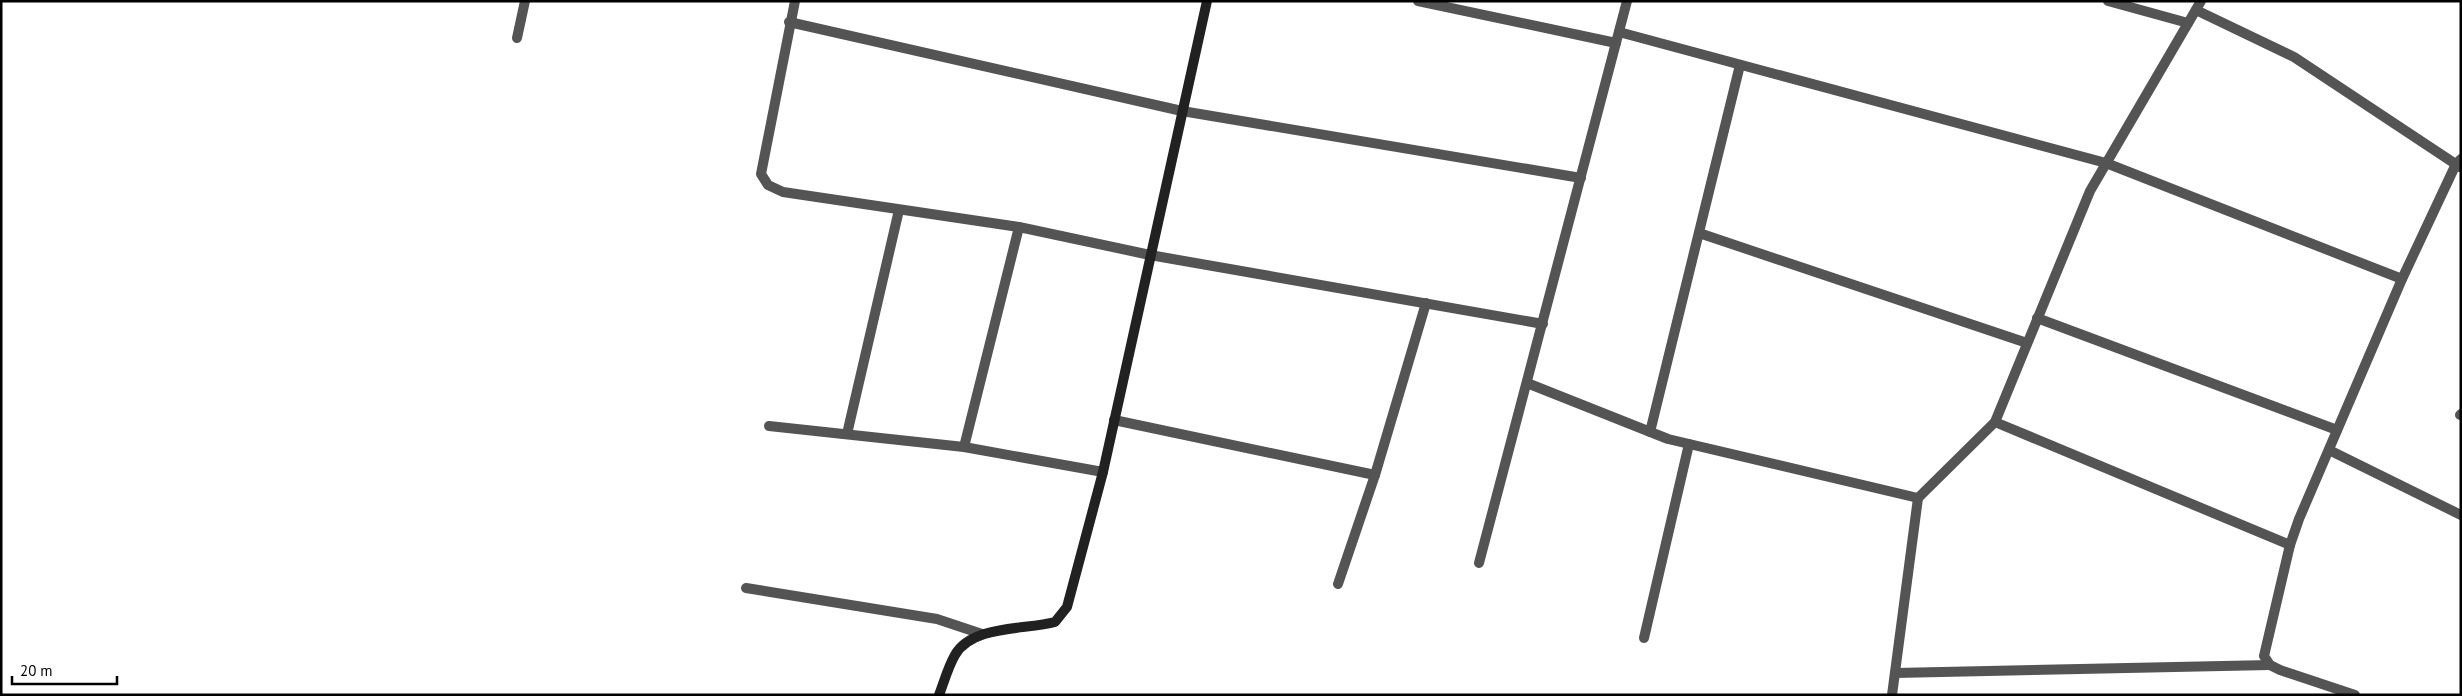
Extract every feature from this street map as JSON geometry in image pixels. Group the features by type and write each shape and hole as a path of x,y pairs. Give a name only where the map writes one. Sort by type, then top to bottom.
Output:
{"main road":[{"path":"939,695 955,655 970,639 982,634 1055,622 1062,616 1067,607 1103,472 1207,1"}],"street":[{"path":"517,38 525,1"},
{"path":"795,1 789,22 761,174 768,185 783,192 1020,227 1150,255 1543,324"},
{"path":"1418,1 1616,43"},
{"path":"1479,563 1627,1"},
{"path":"2108,1 2188,23"},
{"path":"1892,695 1918,498 1995,422 2090,192 2198,6 2294,57 2459,164 2402,279 2299,518 2290,545 2264,656 2270,665"},
{"path":"789,22 1182,111 1581,178"},
{"path":"1619,32 2106,163 2402,279"},
{"path":"1650,432 1740,65"},
{"path":"847,434 899,210"},
{"path":"964,447 1020,227"},
{"path":"1699,233 2027,343"},
{"path":"1338,584 1375,475 1426,303"},
{"path":"2038,318 2337,430"},
{"path":"1527,384 1650,432 1689,444 1918,498"},
{"path":"1114,420 1375,475"},
{"path":"1995,422 2290,545"},
{"path":"769,426 964,447 1103,472"},
{"path":"1644,638 1689,444"},
{"path":"2329,450 2461,515"},
{"path":"746,588 937,619 982,634"},
{"path":"1895,673 2270,665 2355,695"}]}
